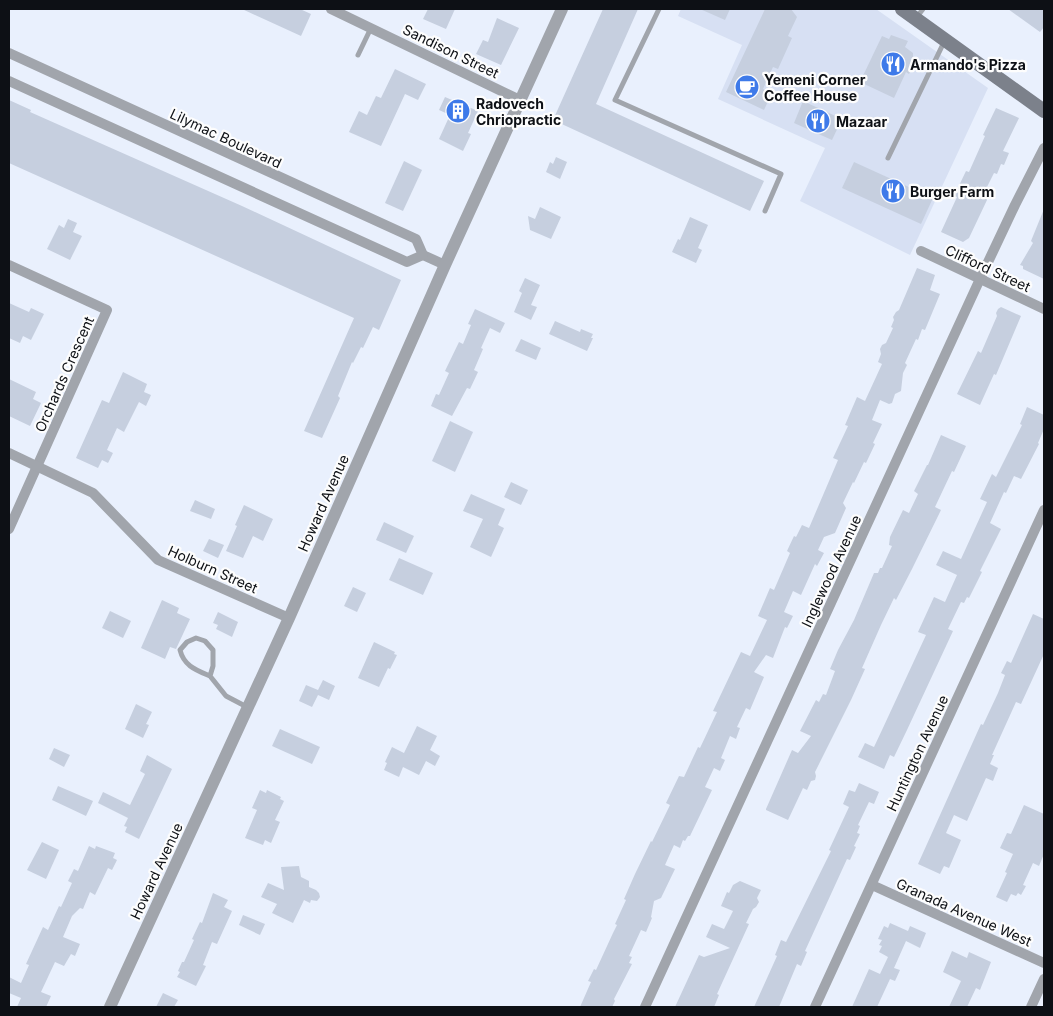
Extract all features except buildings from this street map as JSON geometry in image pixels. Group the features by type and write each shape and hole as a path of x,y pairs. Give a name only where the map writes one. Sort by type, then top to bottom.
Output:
{"main road":[{"path":"902,9 920,14 945,40 1044,111"}],"street":[{"name":"Sandison Street","path":"331,9 520,100"},
{"name":"Howard Avenue","path":"110,1007 289,618 445,265 562,9"},
{"name":"Lilymac Boulevard","path":"9,54 416,239 423,255 445,265"},
{"path":"9,81 407,262 423,255"},
{"name":"Inglewood Avenue","path":"645,1007 980,279 1044,148"},
{"name":"Clifford Street","path":"921,251 1044,309"},
{"name":"Orchards Crescent","path":"9,265 107,310 37,466"},
{"name":"Holburn Street","path":"9,453 93,493 158,560 289,618"},
{"path":"9,529 37,466"},
{"name":"Huntington Avenue","path":"815,1007 1044,510"},
{"name":"Granada Avenue West","path":"872,885 1044,963"},
{"path":"1031,1007 1044,979"}],"lane":[{"path":"659,9 616,100 781,174 765,211"},
{"path":"358,55 371,28"},
{"path":"888,158 945,40"},
{"path":"210,676 213,666 213,650 205,642 196,638 187,642 180,650 186,663 192,668 210,676 226,696 248,707"}],"shaded area":[{"path":"681,9 876,9 988,88 910,255 800,201 825,148 718,99 742,45 678,16"}],"place":[{"name":"Armando's Pizza","path":"893,64"},
{"name":"Yemeni Corner Coffee House","path":"747,87"},
{"name":"Radovech Chriopractic","path":"458,111"},
{"name":"Mazaar","path":"818,121"},
{"name":"Burger Farm","path":"893,191"}]}
